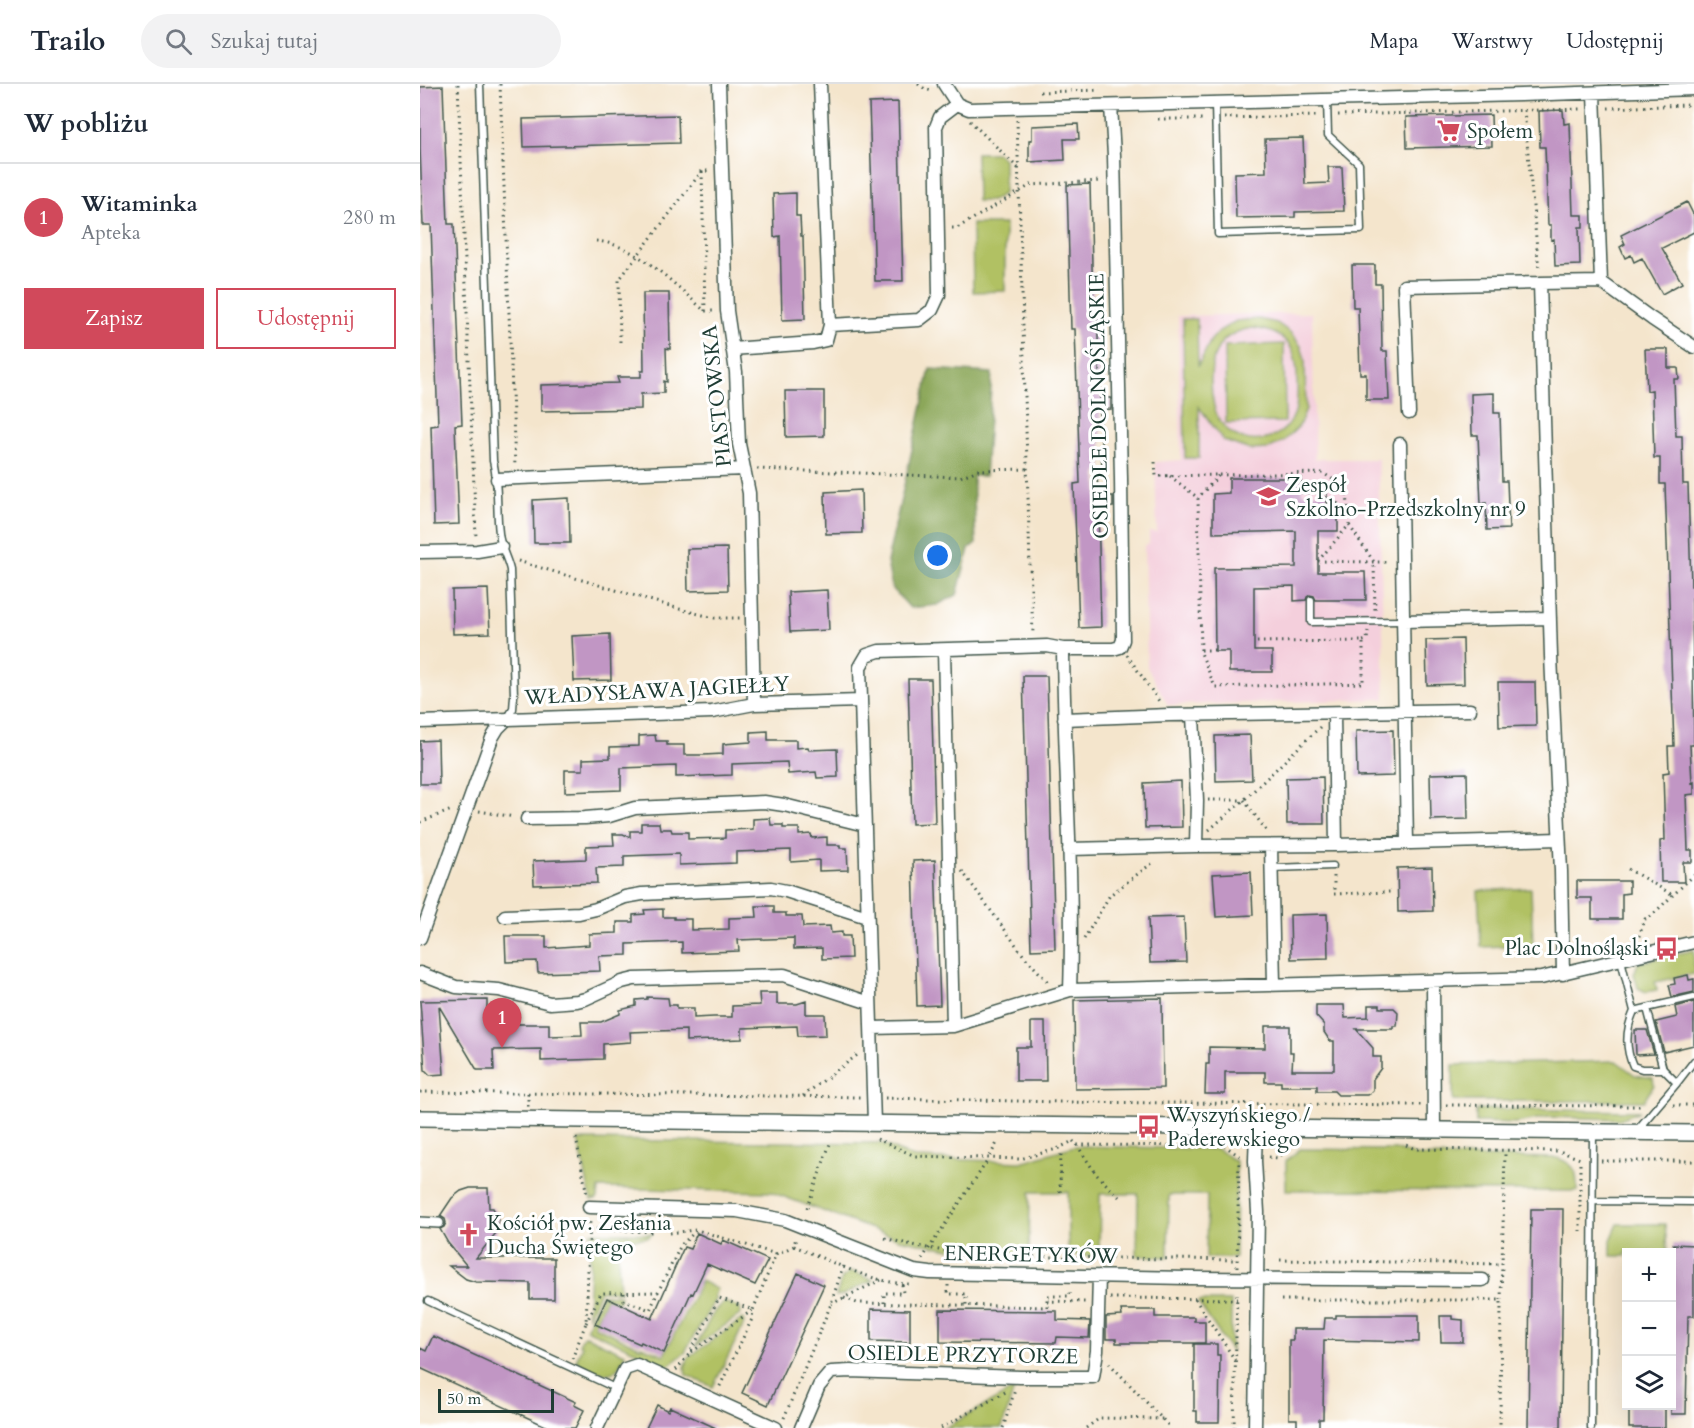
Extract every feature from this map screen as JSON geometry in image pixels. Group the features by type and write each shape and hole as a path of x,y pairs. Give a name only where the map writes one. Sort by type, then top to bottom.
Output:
{"street":[{"name":"PIASTOWSKA","path":"719,84 727,311 736,372 739,444 749,493 754,704"},
{"path":"732,349 813,344 826,340 830,325 820,84"},
{"path":"944,84 954,100 969,109 1594,93 1694,88"},
{"path":"1395,84 1395,98"},
{"path":"1594,93 1601,282"},
{"path":"830,325 919,320 932,310 939,295 936,127 940,117 954,100"},
{"name":"OSIEDLE DOLNOŚLĄSKIE","path":"1111,106 1121,478 1123,640 1120,647"},
{"path":"1408,413 1404,286 1601,282 1694,347"},
{"path":"1540,283 1563,974"},
{"path":"1400,444 1407,843"},
{"path":"497,479 744,469"},
{"path":"420,552 477,550 504,552"},
{"path":"1403,621 1550,618"},
{"path":"874,1131 860,667 867,655 879,651 1034,646 1063,649 1120,647"},
{"path":"1063,649 1070,849 1070,990"},
{"path":"944,650 953,1026"},
{"name":"WŁADYSŁAWA JAGIEŁŁY","path":"420,722 712,712 754,704 861,701"},
{"path":"1064,719 1470,710"},
{"path":"1334,714 1336,845"},
{"path":"1193,715 1197,800 1196,843"},
{"path":"420,938 492,738 507,719"},
{"path":"527,819 609,816 635,808 765,802 865,825"},
{"path":"1070,849 1176,846 1196,843 1271,846 1559,839"},
{"path":"1271,846 1274,984"},
{"path":"505,916 579,913 596,909 625,897 642,894 771,888 867,916"},
{"path":"872,1028 953,1026 1070,990 1541,978 1694,942"},
{"path":"420,973 456,987 499,990 550,1002 577,1002 634,979 784,975 870,1003"},
{"path":"1433,981 1434,1131"},
{"path":"420,1118 874,1131 1256,1128 1694,1133"},
{"path":"1255,1428 1258,1212 1256,1128"},
{"name":"ENERGETYKÓW","path":"589,1207 737,1211 785,1220 914,1271 930,1273 1483,1280"},
{"path":"420,1222 439,1223"},
{"name":"OSIEDLE PRZYTORZE","path":"801,1428 819,1386 831,1372 1093,1377 1097,1351 1093,1300 1099,1276"},
{"path":"597,1428 624,1369 637,1365 779,1425"}],"lane":[{"path":"480,84 493,461 497,479 499,533 510,570 514,696 513,709 507,719"},
{"path":"1215,102 1218,234 1361,230 1359,164 1328,135 1327,100"},
{"path":"1311,600 1311,622 1403,621"},
{"path":"1272,868 1333,866"},
{"path":"1621,960 1634,1011 1628,1025 1628,1056 1633,1066 1642,1070 1663,1070"},
{"path":"1634,1011 1694,997"},
{"path":"1647,1008 1663,1070 1677,1083"},
{"path":"1636,1132 1694,1061"},
{"path":"1592,1428 1593,1132"},
{"path":"1592,1201 1694,1202"},
{"path":"428,1301 615,1388"}],"path":[{"path":"458,84 477,550"},
{"path":"500,84 516,478"},
{"path":"918,84 954,100"},
{"path":"1031,92 1100,90"},
{"path":"1524,110 1540,283"},
{"path":"1017,119 1034,646"},
{"path":"968,120 1018,168"},
{"path":"702,171 722,171"},
{"path":"620,342 619,280 702,171"},
{"path":"702,171 705,311"},
{"path":"938,228 957,228 1031,185 1114,180"},
{"path":"596,241 625,248 659,271 705,311 727,311"},
{"path":"1155,462 1156,476 1323,473 1347,489 1349,525 1374,562 1375,621"},
{"path":"744,469 960,477 978,470 1028,469"},
{"path":"1219,475 1198,498 1201,650 1215,687 1363,683 1363,641 1254,642"},
{"path":"1170,476 1198,498"},
{"path":"1349,525 1318,561 1374,562"},
{"path":"504,552 715,618 752,618"},
{"path":"1120,647 1132,660 1169,715"},
{"path":"1201,650 1215,650"},
{"path":"1196,843 1245,800 1334,714"},
{"path":"1197,800 1245,800"},
{"path":"1245,800 1272,839 1271,846"},
{"path":"420,822 457,808 527,819"},
{"path":"1071,961 1110,895 1176,846"},
{"path":"1333,866 1334,894 1390,892"},
{"path":"950,868 961,870 1024,956 1051,986"},
{"path":"1628,868 1673,895"},
{"path":"1636,945 1646,919 1694,875"},
{"path":"803,1096 865,1049 872,1028"},
{"path":"420,1092 866,1097"},
{"path":"528,1093 528,1111"},
{"path":"880,1097 1060,1102 1426,1105"},
{"path":"1441,1105 1644,1106"},
{"path":"1671,1105 1694,1105"},
{"path":"874,1131 915,1156 1020,1159 1064,1145"},
{"path":"1069,1137 1096,1174 1119,1197"},
{"path":"576,1138 589,1207 586,1323"},
{"path":"1267,1157 1278,1158 1301,1140"},
{"path":"807,1208 831,1141"},
{"path":"914,1271 997,1143"},
{"path":"1077,1145 1218,1146"},
{"path":"1404,1145 1415,1149 1559,1151 1583,1161"},
{"path":"1060,1192 1061,1150"},
{"path":"1500,1428 1505,1154"},
{"path":"1237,1269 1239,1161"},
{"path":"1601,1161 1694,1161"},
{"path":"590,1229 654,1232"},
{"path":"624,1293 624,1300 650,1310 681,1245 696,1230"},
{"path":"670,1233 696,1230 776,1254 794,1246 798,1232"},
{"path":"885,1238 950,1253 989,1256 1237,1260"},
{"path":"717,1393 752,1319 753,1310 776,1254"},
{"path":"1280,1260 1502,1263"},
{"path":"779,1425 831,1304 843,1266"},
{"path":"831,1304 880,1280"},
{"path":"884,1303 884,1293 903,1293 902,1284"},
{"path":"948,1285 948,1294 966,1294 966,1305"},
{"path":"1234,1428 1237,1286"},
{"path":"844,1298 857,1303 1047,1307 1047,1296 1070,1296 1070,1289"},
{"path":"568,1366 601,1293 658,1292"},
{"path":"674,1373 690,1353 719,1298 753,1310"},
{"path":"1195,1299 1236,1361"},
{"path":"1047,1301 1237,1299"},
{"path":"1281,1300 1501,1300"},
{"path":"690,1353 753,1310"},
{"path":"1097,1351 1171,1428"},
{"path":"941,1428 1016,1386 1003,1428"},
{"path":"1086,1428 1100,1418 1163,1419"}],"shaded area":[{"name":"Zespół Szkolno-Przedszkolny nr 9","path":"1312,313 1315,459 1378,459 1385,699 1168,705 1147,667 1144,546 1149,544 1149,532 1157,532 1155,462 1181,460 1178,316"}],"green space":[{"path":"976,153 997,153 1004,159 1004,193 992,201 977,201"},
{"path":"972,224 1005,224 1005,291 973,292"},
{"path":"1183,319 1197,319 1198,366 1211,340 1219,331 1236,321 1259,319 1277,323 1291,333 1301,346 1305,359 1306,409 1299,426 1284,441 1268,449 1250,450 1224,441 1199,407 1199,458 1185,458","holes":["1253,328 1277,335 1291,349 1295,357 1297,396 1295,412 1286,427 1272,437 1255,440 1234,435 1223,425 1217,416 1211,387 1212,367 1218,348 1231,335"]},
{"path":"1284,344 1285,422 1226,423 1225,346"},
{"path":"930,369 992,373 985,476 973,476 976,544 969,549 957,595 937,605 910,608 892,588 887,562"},
{"path":"1531,888 1533,945 1481,947 1478,891"},
{"path":"1694,950 1694,974 1655,982 1657,990 1646,992 1638,988 1634,974 1638,963"},
{"path":"1616,1061 1635,1075 1653,1078 1654,1085 1644,1101 1453,1101 1453,1065"},
{"path":"1478,1109 1640,1111 1620,1119 1548,1117 1516,1123 1476,1122"},
{"path":"578,1140 881,1143 914,1158 1021,1162 1074,1146 1217,1149 1236,1162 1235,1258 1206,1258 1207,1195 1169,1195 1168,1257 1137,1256 1138,1194 1100,1194 1099,1256 1068,1255 1068,1192 1030,1192 1029,1254 954,1250 899,1239 771,1192 599,1188 598,1198 591,1200"},
{"path":"1300,1149 1397,1150 1417,1156 1558,1158 1575,1170 1577,1191 1286,1190 1286,1161"},
{"path":"1618,1224 1665,1224 1667,1248 1622,1248 1622,1256 1611,1256 1611,1240"},
{"path":"591,1232 652,1234 649,1237 617,1241 620,1291 600,1291 588,1317"},
{"path":"850,1272 873,1280 841,1296 836,1296 842,1278"},
{"path":"701,1281 717,1289 714,1296 716,1298 686,1352 668,1366 586,1329 602,1295 620,1295 619,1303 606,1298 594,1326 664,1355"},
{"path":"1231,1301 1231,1351 1198,1302"},
{"path":"723,1303 740,1308 741,1314 695,1347 711,1317"},
{"path":"742,1319 744,1320 743,1326 713,1387 686,1375 685,1367 689,1357"},
{"path":"584,1335 625,1354 616,1370 612,1373 602,1373 576,1361 582,1346 579,1344"},
{"path":"1014,1389 1002,1428 945,1428"}],"building":[{"path":"443,86 448,224 454,224 462,424 455,425 459,524 434,525 431,426 438,425 431,225 423,225 420,87"},
{"path":"898,102 903,281 875,281 869,103"},
{"path":"1563,110 1564,124 1570,123 1573,215 1583,215 1583,227 1579,227 1580,265 1555,266 1554,239 1551,240 1551,225 1548,225 1545,147 1540,147 1539,111"},
{"path":"678,115 679,143 524,147 523,119"},
{"name":"Społem","path":"1491,115 1492,146 1407,148 1406,117"},
{"path":"1078,124 1079,139 1064,139 1065,160 1029,162 1029,140 1032,140 1032,126"},
{"path":"1303,138 1305,184 1329,183 1328,167 1342,167 1344,211 1295,212 1295,217 1236,218 1235,173 1266,172 1265,139"},
{"path":"1090,184 1093,306 1097,306 1100,398 1111,398 1111,409 1100,410 1102,471 1097,471 1098,496 1113,496 1113,507 1098,508 1101,627 1079,628 1074,484 1080,483 1075,329 1071,329 1067,185"},
{"path":"796,193 796,216 800,216 801,236 803,236 805,319 782,320 780,236 774,237 773,194"},
{"path":"1687,202 1694,216 1694,232 1662,248 1682,283 1662,294 1642,258 1634,262 1631,255 1625,258 1620,247 1625,244 1621,235"},
{"path":"1352,265 1375,265 1375,284 1381,284 1382,351 1387,351 1389,400 1366,400 1366,374 1360,374 1358,307 1353,307"},
{"path":"643,293 669,293 670,349 666,348 667,382 664,381 664,393 641,394 641,409 541,411 541,385 619,383 617,377 641,377 641,371 644,371"},
{"path":"1645,349 1668,349 1668,368 1678,368 1679,379 1674,379 1676,436 1682,436 1683,484 1688,484 1691,586 1694,586 1694,598 1692,598 1694,745 1690,745 1694,794 1686,795 1688,850 1692,850 1692,862 1683,862 1684,882 1661,882 1660,841 1665,840 1663,773 1669,772 1668,746 1674,746 1665,484 1660,484 1660,458 1654,458 1652,390 1647,391"},
{"path":"785,391 824,391 824,436 786,437"},
{"path":"1494,393 1494,413 1500,413 1502,481 1507,481 1509,529 1487,530 1486,503 1481,504 1478,435 1472,435 1471,394"},
{"path":"1229,478 1301,478 1302,493 1327,493 1327,503 1338,503 1338,531 1318,531 1318,572 1365,572 1366,600 1316,600 1310,595 1306,600 1294,601 1294,586 1254,587 1254,651 1272,651 1272,672 1229,672 1229,651 1215,651 1214,568 1296,567 1296,531 1213,533 1213,494 1229,493"},
{"path":"861,490 862,533 826,534 825,492"},
{"path":"569,498 570,543 534,543 533,500"},
{"path":"727,548 728,590 688,591 687,549"},
{"path":"488,589 490,633 453,634 452,590"},
{"path":"827,590 829,630 790,632 788,592"},
{"path":"610,634 611,680 574,681 572,636"},
{"path":"1463,639 1464,684 1427,685 1426,640"},
{"path":"1023,676 1047,676 1055,949 1031,950"},
{"path":"908,679 931,679 935,823 912,824"},
{"path":"1498,682 1535,682 1536,726 1499,727"},
{"path":"1393,730 1394,776 1357,777 1356,731"},
{"path":"768,731 768,740 796,740 796,748 837,749 838,777 817,778 816,772 788,774 787,762 732,764 732,775 676,777 676,766 621,768 621,790 565,792 565,770 583,770 583,759 610,758 610,747 639,746 639,736 655,735 656,741 667,741 667,745 684,745 684,755 704,755 723,754 723,744 751,742 751,732"},
{"path":"1250,735 1252,780 1216,781 1215,736"},
{"path":"438,740 439,784 420,784 420,741"},
{"path":"1467,773 1468,819 1431,820 1430,774"},
{"path":"1323,777 1324,824 1287,824 1286,778"},
{"path":"1181,781 1182,827 1145,828 1144,783"},
{"path":"770,818 771,825 799,828 799,835 811,834 812,838 827,837 827,845 840,845 840,848 847,848 848,870 819,871 819,860 791,862 791,850 736,852 736,863 679,865 679,854 624,856 624,867 596,868 597,883 534,885 533,861 586,859 586,846 614,845 613,834 630,837 630,831 641,831 641,823 659,823 660,829 688,832 688,839 725,838 725,830 753,829 753,819"},
{"path":"935,860 940,1005 917,1006 913,861"},
{"path":"1432,867 1433,911 1398,912 1397,868"},
{"path":"1251,872 1253,915 1216,917 1213,874"},
{"path":"1577,881 1629,881 1629,893 1622,894 1622,919 1592,919 1592,898 1577,898"},
{"path":"756,906 774,906 774,913 802,916 803,927 830,926 831,933 842,932 842,936 850,936 851,958 822,959 822,948 794,949 794,938 738,940 739,951 682,953 682,942 627,944 627,955 599,956 600,971 538,973 537,961 506,962 505,936 546,936 546,948 589,945 589,934 617,933 617,922 633,922 633,915 645,914 644,910 663,909 663,917 691,919 691,930 729,929 729,918 757,917"},
{"path":"1327,914 1328,958 1291,959 1290,915"},
{"path":"1184,917 1186,962 1150,963 1148,918"},
{"path":"1688,975 1689,980 1694,979 1694,992 1672,997 1669,985 1675,984 1674,978"},
{"path":"759,993 777,993 777,1004 797,1004 806,1001 806,1014 825,1014 826,1035 798,1036 797,1026 742,1028 742,1039 686,1041 686,1030 630,1032 631,1042 603,1044 603,1059 541,1061 541,1049 493,1050 494,1070 477,1070 439,1006 444,1074 430,1075 425,1070 420,1001 487,1000 487,1013 517,1012 518,1024 549,1024 549,1036 582,1035 581,1022 601,1022 620,1014 620,1010 636,1006 636,1000 647,999 647,997 668,998 669,1005 677,1005 677,1008 694,1008 694,1018 732,1017 732,1006 760,1005"},
{"path":"1162,998 1163,1088 1075,1089 1074,1000"},
{"path":"1694,1002 1694,1045 1664,1052 1656,1022 1677,1017 1675,1007"},
{"path":"1316,1005 1344,1005 1345,1018 1368,1017 1368,1005 1394,1008 1398,1012 1397,1026 1393,1026 1393,1029 1356,1029 1373,1048 1373,1057 1381,1057 1381,1068 1373,1079 1373,1090 1370,1093 1367,1095 1338,1095 1334,1091 1317,1091 1317,1086 1281,1086 1281,1082 1265,1082 1265,1072 1225,1072 1225,1094 1205,1094 1209,1047 1265,1048 1265,1026 1290,1026 1290,1052 1293,1052 1292,1070 1334,1070 1334,1041 1330,1041 1324,1032 1324,1025 1316,1016"},
{"path":"1031,1022 1045,1022 1046,1081 1016,1081 1016,1047 1031,1047"},
{"path":"1635,1030 1647,1030 1654,1054 1636,1055"},
{"name":"Kościół pw. Zesłania Ducha Świętego","path":"470,1188 488,1188 489,1208 493,1208 499,1220 496,1233 476,1258 554,1258 554,1299 530,1299 530,1283 476,1282 466,1279 449,1266 467,1266 440,1229 446,1223 445,1219 440,1216 452,1198"},
{"path":"1531,1209 1563,1209 1561,1428 1528,1428"},
{"path":"697,1233 721,1244 723,1240 768,1260 755,1285 707,1264 664,1353 595,1324 607,1298 652,1319 684,1247 690,1249"},
{"path":"1673,1244 1694,1245 1694,1316 1688,1316 1686,1414 1671,1414 1671,1410 1676,1410 1676,1248 1673,1248"},
{"path":"798,1273 824,1285 768,1405 742,1393"},
{"path":"871,1309 910,1310 910,1342 871,1341"},
{"path":"940,1310 1057,1311 1057,1320 1090,1321 1089,1338 1057,1337 1056,1343 940,1342"},
{"path":"1121,1310 1155,1310 1155,1317 1194,1317 1194,1321 1205,1321 1205,1343 1116,1343 1116,1339 1106,1339 1106,1317 1122,1316"},
{"path":"1336,1315 1419,1315 1419,1342 1324,1340 1323,1419 1319,1419 1319,1428 1297,1428 1297,1419 1289,1419 1289,1340 1293,1340 1293,1329 1324,1329 1325,1318 1336,1318"},
{"path":"1440,1316 1452,1316 1452,1319 1463,1320 1463,1342 1441,1342"},
{"path":"433,1336 576,1402 574,1405 584,1410 575,1428 550,1428 420,1368 420,1348 426,1351"},
{"path":"1194,1344 1217,1344 1217,1355 1220,1355 1219,1422 1197,1422 1197,1411 1194,1411"},
{"path":"657,1405 668,1411 670,1407 716,1428 646,1428"},
{"path":"1629,1410 1665,1410 1665,1428 1629,1428"}],"place":[{"name":"Społem","path":"1449,131"},
{"name":"Zespół Szkolno-Przedszkolny nr 9","path":"1268,497"},
{"name":"Plac Dolnośląski","path":"1667,948"},
{"name":"Witaminka","path":"502,1048"},
{"name":"Wyszyńskiego / Paderewskiego","path":"1149,1127"},
{"name":"Kościół pw. Zesłania Ducha Świętego","path":"469,1235"}]}
